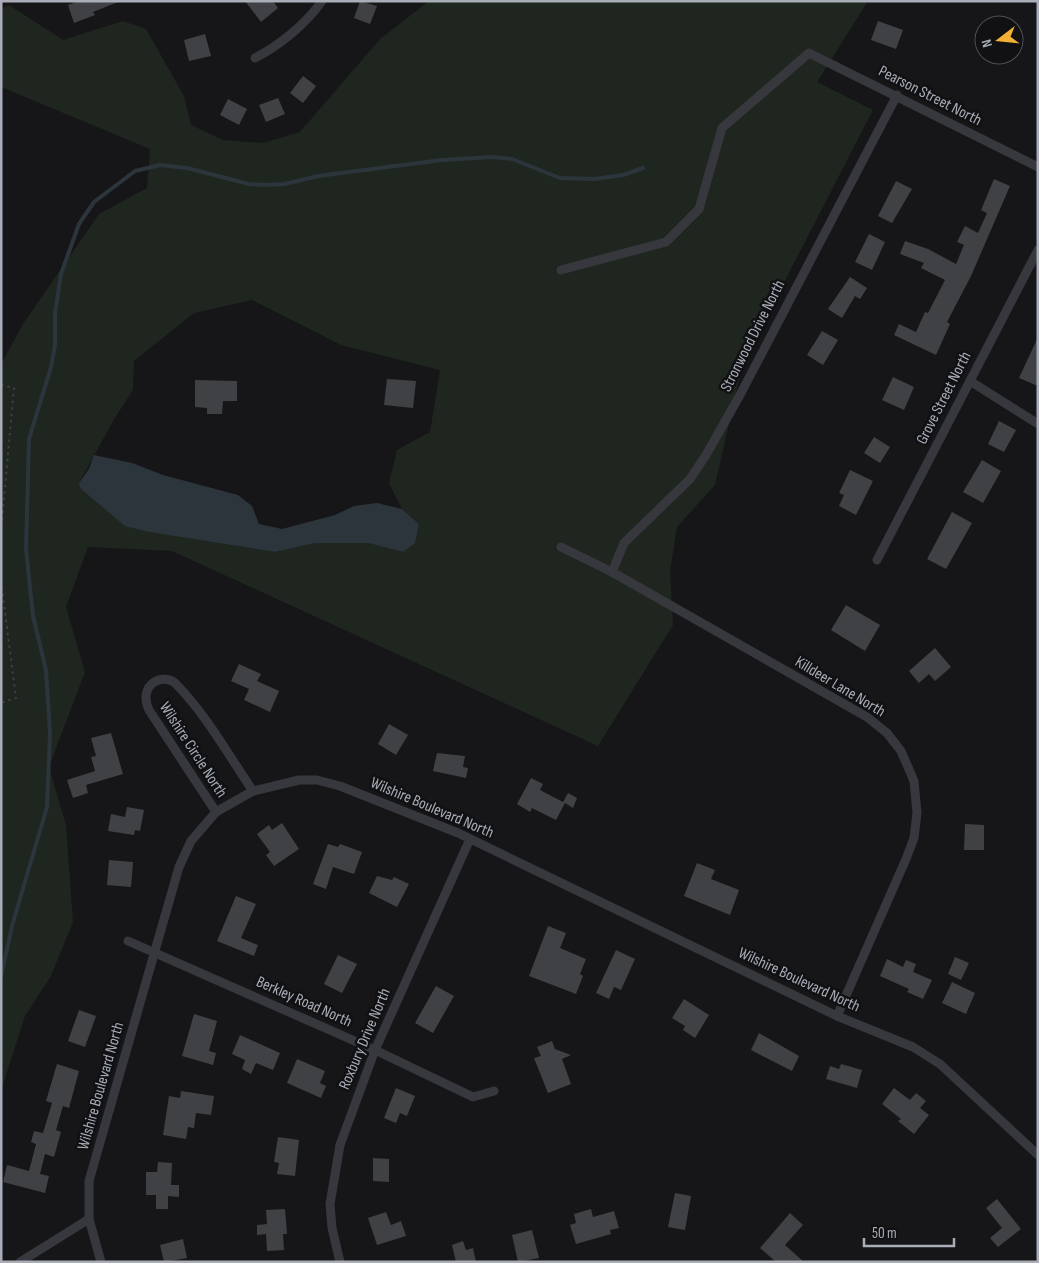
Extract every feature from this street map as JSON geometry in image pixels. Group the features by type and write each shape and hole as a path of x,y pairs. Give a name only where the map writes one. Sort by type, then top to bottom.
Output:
{"street":[{"path":"256,58 278,44 308,19 322,1"},
{"name":"Pearson Street North","path":"561,270 666,242 699,209 722,128 809,53 898,95 1038,167"},
{"name":"Stronwood Drive North","path":"612,572 624,543 690,479 706,455 898,95"},
{"name":"Grove Street North","path":"877,560 1038,250"},
{"path":"970,381 1038,424"},
{"name":"Killdeer Lane North","path":"561,547 612,572 866,717 887,733 901,751 914,781 917,802 914,838 837,1016"},
{"name":"Wilshire Circle North","path":"216,812 149,710 146,703 146,691 149,686 166,680 176,684 202,716 253,791"},
{"name":"Wilshire Boulevard North","path":"101,1262 89,1219 89,1181 180,867 192,841 216,812 253,791 285,782 317,780 368,796 470,839 837,1016 895,1038 940,1064 1038,1154"},
{"name":"Roxbury Drive North","path":"340,1262 331,1220 333,1178 340,1145 375,1050 470,839"},
{"name":"Berkley Road North","path":"128,941 156,951 375,1050 472,1097 494,1092"},
{"path":"20,1262 89,1219"}],"path":[{"path":"1,385 14,388 1,531"},
{"path":"1,581 16,698 1,703"}],"shaded area":[{"path":"429,1 868,1 817,82 873,110 743,362 715,485 677,527 670,571 673,625 598,746 172,551 88,547 66,607 85,672 49,767 66,825 73,922 51,976 25,1016 1,1091 1,364 23,324 99,214 147,188 150,149 1,87 1,9 9,5 63,40 123,21 146,29 184,96 191,125 223,140 263,143 300,132 380,39","holes":["252,300 341,345 440,370 430,432 397,450 389,483 402,509 419,524 403,552 368,543 316,543 275,552 149,532 79,483 113,421 133,390 134,361 194,313"]},
{"path":"94,455 132,463 163,475 238,495 252,506 259,524 282,529 335,515 354,506 377,503 402,509 419,524 415,543 403,552 368,543 316,543 275,552 149,532 125,526 80,488 79,483 89,469"}],"building":[{"path":"79,1 118,2 93,12 95,15 74,23 68,5"},
{"path":"245,1 273,1 278,8 261,22"},
{"path":"360,1 377,6 370,24 354,18"},
{"path":"878,21 903,30 896,49 871,40"},
{"path":"205,34 211,56 189,61 184,40"},
{"path":"303,76 316,86 303,103 290,93"},
{"path":"278,98 285,114 266,122 259,105"},
{"path":"228,99 247,109 239,125 220,115"},
{"path":"994,179 1010,186 971,276 947,322 950,324 936,355 894,335 899,324 916,332 925,312 928,313 945,280 921,268 924,263 900,254 905,241 928,249 956,264 964,245 957,242 965,226 978,233 987,213 981,210"},
{"path":"896,181 912,189 892,223 878,216"},
{"path":"869,234 885,242 872,270 855,262"},
{"path":"850,277 867,288 860,299 855,296 842,318 828,309"},
{"path":"822,331 838,340 823,365 807,355"},
{"path":"1038,337 1038,386 1019,378"},
{"path":"893,377 914,387 904,410 882,400"},
{"path":"387,379 416,381 413,408 384,405"},
{"path":"195,380 237,381 237,401 223,401 222,414 207,414 207,408 195,407"},
{"path":"999,421 1016,430 1004,452 988,444"},
{"path":"874,437 890,447 880,463 864,453"},
{"path":"982,460 1001,471 983,503 963,492"},
{"path":"850,470 873,481 856,515 839,506 844,495 839,493"},
{"path":"952,512 972,523 946,569 927,559"},
{"path":"846,605 880,625 865,651 831,630"},
{"path":"935,648 951,667 935,681 929,674 919,683 909,671"},
{"path":"239,664 261,674 257,681 279,691 270,712 244,700 249,689 231,681"},
{"path":"389,724 408,735 396,755 378,744"},
{"path":"111,733 123,774 86,785 88,793 73,798 67,780 95,771 91,757 96,756 91,738"},
{"path":"437,753 465,756 463,767 468,768 466,778 433,771"},
{"path":"531,778 543,784 540,790 563,802 568,793 577,798 573,808 565,803 556,820 532,808 530,812 517,804"},
{"path":"127,807 144,810 140,831 135,830 134,835 108,831 111,814 125,817"},
{"path":"282,823 299,849 274,866 266,855 270,852 257,834 269,825 272,830"},
{"path":"965,824 984,825 984,850 964,850"},
{"path":"328,844 338,847 340,844 362,852 354,874 333,867 326,889 313,884"},
{"path":"109,860 133,862 131,887 107,885"},
{"path":"697,863 715,870 711,879 739,890 730,915 684,896"},
{"path":"377,876 392,880 394,877 409,884 397,907 369,893"},
{"path":"236,896 256,904 241,938 258,945 254,956 217,941"},
{"path":"548,926 566,933 560,948 586,959 580,974 583,976 576,994 529,976"},
{"path":"616,950 635,959 621,990 614,987 609,999 596,993"},
{"path":"338,955 357,964 342,993 324,984"},
{"path":"955,957 969,963 961,980 948,974"},
{"path":"887,959 903,967 906,960 916,964 913,972 932,980 923,999 907,992 909,989 880,976"},
{"path":"952,982 975,993 966,1014 942,1003"},
{"path":"436,986 454,996 433,1033 415,1023"},
{"path":"684,999 709,1015 695,1038 683,1030 685,1026 672,1018"},
{"path":"79,1010 96,1016 85,1047 68,1041"},
{"path":"194,1014 217,1021 209,1051 216,1053 213,1065 182,1056"},
{"path":"759,1033 799,1056 792,1071 751,1050"},
{"path":"240,1035 280,1053 273,1070 256,1063 251,1074 242,1069 245,1060 232,1054"},
{"path":"552,1041 555,1049 571,1055 562,1059 571,1084 548,1093 534,1058 541,1056 537,1047"},
{"path":"297,1059 325,1071 320,1083 326,1086 321,1098 287,1083"},
{"path":"57,1064 79,1071 69,1108 63,1106 56,1130 61,1132 54,1157 45,1154 40,1174 49,1176 45,1193 3,1182 7,1165 29,1171 36,1144 31,1142 34,1131 43,1133 52,1103 46,1101"},
{"path":"841,1064 862,1070 857,1088 826,1079 830,1066 839,1069"},
{"path":"396,1088 415,1096 407,1116 400,1113 396,1123 384,1118"},
{"path":"894,1088 910,1100 916,1093 926,1101 920,1108 929,1115 914,1134 898,1121 901,1119 882,1104"},
{"path":"181,1091 214,1096 211,1115 196,1113 194,1128 188,1127 186,1139 163,1135 169,1096 180,1098"},
{"path":"278,1137 299,1140 295,1176 277,1174 279,1163 274,1162"},
{"path":"373,1158 389,1159 389,1182 373,1181"},
{"path":"158,1162 172,1163 171,1185 179,1185 179,1197 168,1196 168,1209 156,1209 156,1195 146,1195 146,1172 157,1172"},
{"path":"675,1193 691,1196 685,1230 668,1227"},
{"path":"997,1199 1021,1229 998,1247 990,1238 1002,1228 986,1208"},
{"path":"285,1209 287,1234 283,1234 284,1250 267,1251 266,1234 257,1235 257,1225 267,1224 266,1210"},
{"path":"591,1209 593,1217 614,1211 619,1228 610,1230 611,1234 576,1244 570,1225 576,1223 574,1214"},
{"path":"386,1212 391,1225 401,1221 406,1236 377,1245 368,1218"},
{"path":"790,1213 803,1225 785,1245 804,1262 776,1262 760,1248"},
{"path":"532,1230 539,1258 518,1262 512,1235"},
{"path":"183,1239 187,1258 164,1262 160,1245"},
{"path":"463,1241 466,1250 473,1248 476,1262 456,1262 452,1245"}],"waterway":[{"path":"1,977 12,926 47,807 50,733 46,670 33,616 26,549 29,439 51,367 55,345 55,313 61,274 79,224 94,202 135,171 160,165 187,168 249,184 264,185 285,184 318,176 442,160 492,157 512,159 560,178 594,179 623,175 643,168"}]}
